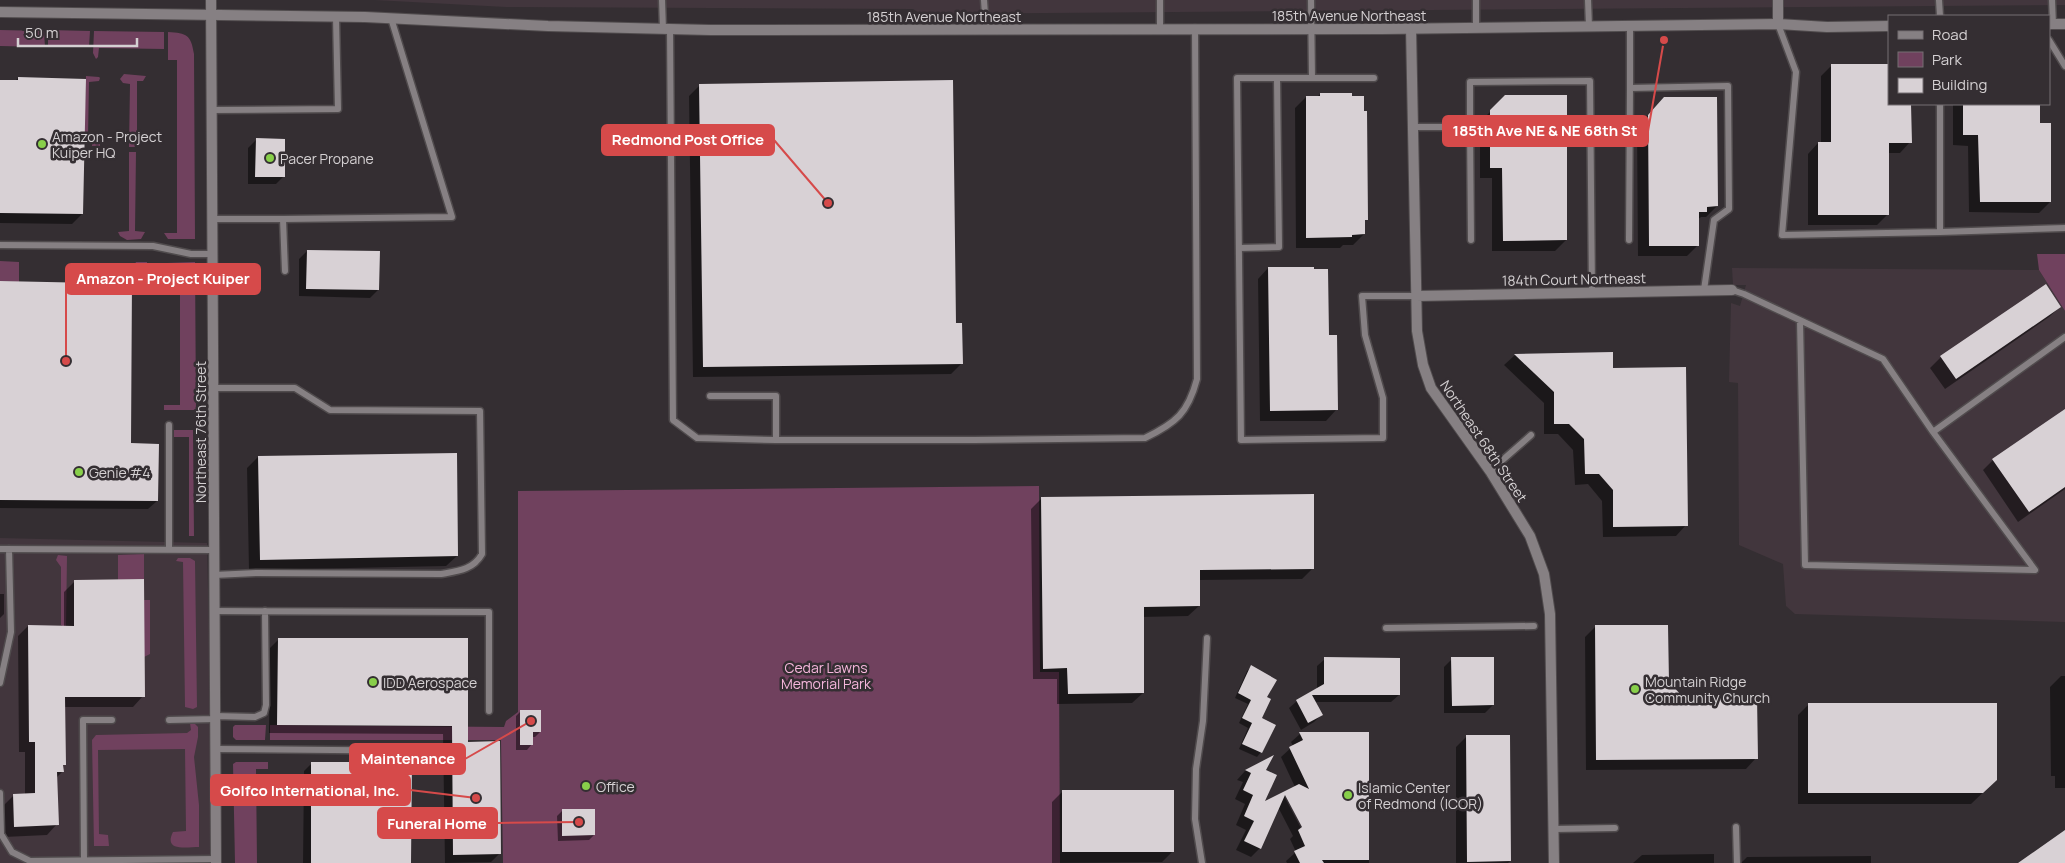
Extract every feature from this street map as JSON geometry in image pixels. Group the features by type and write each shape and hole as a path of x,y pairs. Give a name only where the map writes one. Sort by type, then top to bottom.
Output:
{"street":[{"name":"Northeast 76th Street","path":"210,0 216,861"},
{"path":"1778,0 1778,24"},
{"name":"185th Avenue Northeast","path":"0,12 391,18 666,29 1312,29 1778,24 1888,26"},
{"path":"2051,24 2065,24"},
{"name":"Northeast 68th Street","path":"1411,28 1416,331 1423,365 1431,388 1490,471 1530,536 1544,574 1550,614 1554,863"},
{"name":"184th Court Northeast","path":"1416,296 1732,290"}],"lane":[{"path":"662,0 666,29 673,420 697,438 776,440 1146,438 1161,431 1177,418 1191,400 1197,379 1195,28"},
{"path":"984,0 986,29"},
{"path":"1160,0 1160,28"},
{"path":"1311,0 1312,78"},
{"path":"1476,0 1476,27"},
{"path":"1588,0 1589,26"},
{"path":"1939,0 1940,15"},
{"path":"2051,24 2052,0"},
{"path":"211,110 338,108 336,17"},
{"path":"212,219 452,217 391,18"},
{"path":"1778,24 1796,72 1782,235 2065,228"},
{"path":"1629,240 1630,25"},
{"path":"2050,42 2065,66"},
{"path":"1374,78 1237,78 1241,440 1383,438 1383,398 1365,334 1362,296 1416,296"},
{"path":"1239,248 1279,247 1277,79"},
{"path":"1470,240 1470,82 1590,81 1592,292"},
{"path":"1630,88 1728,86 1729,209 1714,220 1704,290"},
{"path":"1940,105 1940,232"},
{"path":"1412,127 1470,126"},
{"path":"284,218 284,271"},
{"path":"0,245 153,246 191,254 212,254"},
{"path":"1732,290 1800,321 1883,359 1933,432 2035,570 1805,565 1800,321"},
{"path":"1933,432 2065,337"},
{"path":"213,388 295,388 330,410 480,410 482,554 477,562 463,570 441,574 256,573 214,575"},
{"path":"710,396 776,396 776,440"},
{"path":"169,425 169,550"},
{"path":"1490,471 1531,435"},
{"path":"0,549 214,550"},
{"path":"0,683 10,632 10,549"},
{"path":"214,611 489,612 490,710"},
{"path":"169,720 255,717 264,713 266,705 264,611"},
{"path":"1386,628 1534,626"},
{"path":"1202,863 1195,818 1196,769 1203,721 1207,638"},
{"path":"84,861 83,720 112,720"},
{"path":"216,749 438,750"},
{"path":"0,794 1,834 12,852 30,862 216,861"},
{"path":"1736,827 1736,863"},
{"path":"1554,829 1615,828"}],"shaded area":[{"path":"374,0 2065,0 2065,5 921,14 913,9 506,7"},
{"path":"1732,268 2039,270 2065,311 2065,622 1795,614 1786,606 1783,564 1739,545 1738,383 1729,382 1731,303 1740,306 1746,285 1733,285"},
{"path":"0,538 207,543 214,863 0,863"}],"green space":[{"path":"0,30 44,31 45,47 0,46"},
{"path":"48,30 90,31 89,47 48,47"},
{"path":"94,31 164,32 164,49 99,48 96,59 93,53"},
{"path":"168,32 187,36 194,54 195,239 168,239 164,233 177,233 177,60 168,60"},
{"path":"124,74 146,76 143,81 137,81 137,147 129,147 130,84 123,83 120,79"},
{"path":"86,76 100,78 99,81 89,82 88,136 100,137 100,146 92,146 92,139 84,138"},
{"path":"129,152 136,152 135,231 145,232 141,239 127,240 120,236 118,232 129,231"},
{"path":"2037,254 2065,254 2065,311 2039,270"},
{"path":"0,261 19,262 19,282 0,281"},
{"path":"136,262 147,262 147,272 133,279 94,279 94,274 130,274"},
{"path":"195,262 196,410 164,410 164,405 180,405 180,266 166,266 167,263"},
{"path":"174,430 193,430 194,536 189,536 189,437 174,437"},
{"name":"Cedar Lawns Memorial Park","path":"1039,486 1040,672 1059,672 1060,863 503,863 501,740 270,740 270,725 504,727 506,721 518,712 518,491"},
{"path":"144,554 144,579 118,580 118,555"},
{"path":"58,555 67,556 66,628 61,625 61,567 56,560"},
{"path":"178,558 190,558 195,561 197,707 193,709 185,707 183,562 176,561"},
{"path":"144,600 150,600 150,654 144,657"},
{"path":"190,723 194,723 198,727 194,757 199,805 199,847 183,848 174,846 171,843 173,832 186,831 185,749 98,750 99,834 108,835 109,846 94,846 92,740 96,735 187,733 191,730"},
{"path":"235,725 266,725 265,740 236,740 233,737 233,727"},
{"path":"236,762 268,762 268,769 256,769 257,863 235,863 233,764"}],"building":[{"path":"1831,64 1888,64 1888,105 1911,105 1912,143 1889,143 1889,215 1818,215 1818,142 1831,142"},
{"name":"Amazon - Project Kuiper HQ","path":"18,77 86,79 83,214 0,213 0,80 18,80"},
{"path":"953,80 956,323 962,323 963,364 703,367 699,84"},
{"path":"1320,93 1352,93 1352,96 1364,96 1364,111 1367,111 1368,220 1365,220 1365,234 1352,235 1352,237 1306,238 1306,96 1320,96"},
{"path":"1505,95 1567,95 1567,240 1503,241 1502,168 1490,168 1490,110"},
{"path":"1664,97 1717,97 1718,206 1707,207 1707,212 1699,212 1699,246 1649,246 1648,115"},
{"path":"1963,105 2040,105 2040,123 2051,123 2051,202 1980,202 1978,135 1963,135"},
{"name":"Pacer Propane","path":"256,138 285,139 285,177 255,177"},
{"path":"307,250 380,251 379,290 306,289"},
{"path":"1268,267 1314,267 1314,269 1328,269 1329,335 1337,335 1338,410 1270,411"},
{"path":"94,279 132,280 131,443 159,444 158,501 0,500 0,281 94,283"},
{"path":"2046,284 2061,307 1956,379 1940,356"},
{"path":"1613,352 1613,368 1686,367 1688,526 1613,527 1613,490 1599,474 1585,474 1584,439 1569,424 1554,424 1554,392 1514,354"},
{"path":"2065,409 2065,487 2029,512 1992,459"},
{"path":"457,453 458,556 260,560 258,456"},
{"path":"1314,494 1314,569 1200,570 1200,606 1144,607 1144,693 1068,694 1067,668 1043,669 1041,497"},
{"path":"144,579 145,697 65,697 66,765 63,765 64,772 57,772 59,825 14,827 13,794 35,793 35,742 29,742 28,625 74,626 74,580"},
{"name":"Mountain Ridge Community Church","path":"1595,625 1668,625 1669,682 1682,696 1757,696 1758,759 1596,760"},
{"name":"IDD Aerospace","path":"278,638 468,638 468,742 500,741 501,854 453,855 452,726 277,725"},
{"path":"1324,657 1400,658 1400,695 1312,695 1323,715 1308,723 1296,700 1324,684"},
{"path":"1451,657 1494,657 1494,705 1452,706"},
{"path":"1251,665 1277,680 1267,697 1271,699 1262,718 1276,725 1262,753 1242,744 1252,723 1242,718 1251,700 1238,693"},
{"path":"1808,703 1997,703 1997,780 1983,793 1808,793"},
{"path":"520,710 541,710 541,732 533,732 533,745 520,745"},
{"path":"1299,732 1369,732 1369,860 1322,860 1324,863 1300,863 1294,851 1305,846 1298,830 1302,827 1285,795 1261,849 1244,841 1254,821 1244,816 1253,795 1243,790 1251,773 1245,770 1274,755 1266,770 1277,775 1265,801 1299,784 1309,789 1289,747 1303,740"},
{"path":"1466,735 1510,735 1511,861 1467,862"},
{"path":"311,762 412,762 411,863 311,863"},
{"path":"1062,790 1174,790 1174,852 1062,852"},
{"path":"562,809 595,809 595,835 562,836"},
{"path":"2065,830 2065,863 2018,863"}],"place":[{"name":"185th Ave NE & NE 68th St","path":"1664,40"},
{"name":"Amazon - Project Kuiper HQ","path":"42,144"},
{"name":"Pacer Propane","path":"270,158"},
{"name":"Redmond Post Office","path":"828,203"},
{"name":"Amazon - Project Kuiper","path":"66,361"},
{"name":"Genie #4","path":"79,472"},
{"name":"IDD Aerospace","path":"373,682"},
{"name":"Mountain Ridge Community Church","path":"1635,689"},
{"name":"Maintenance","path":"531,721"},
{"name":"Office","path":"586,786"},
{"name":"Islamic Center of Redmond (ICOR)","path":"1348,795"},
{"name":"Golfco International, Inc.","path":"476,798"},
{"name":"Funeral Home","path":"579,822"}]}
